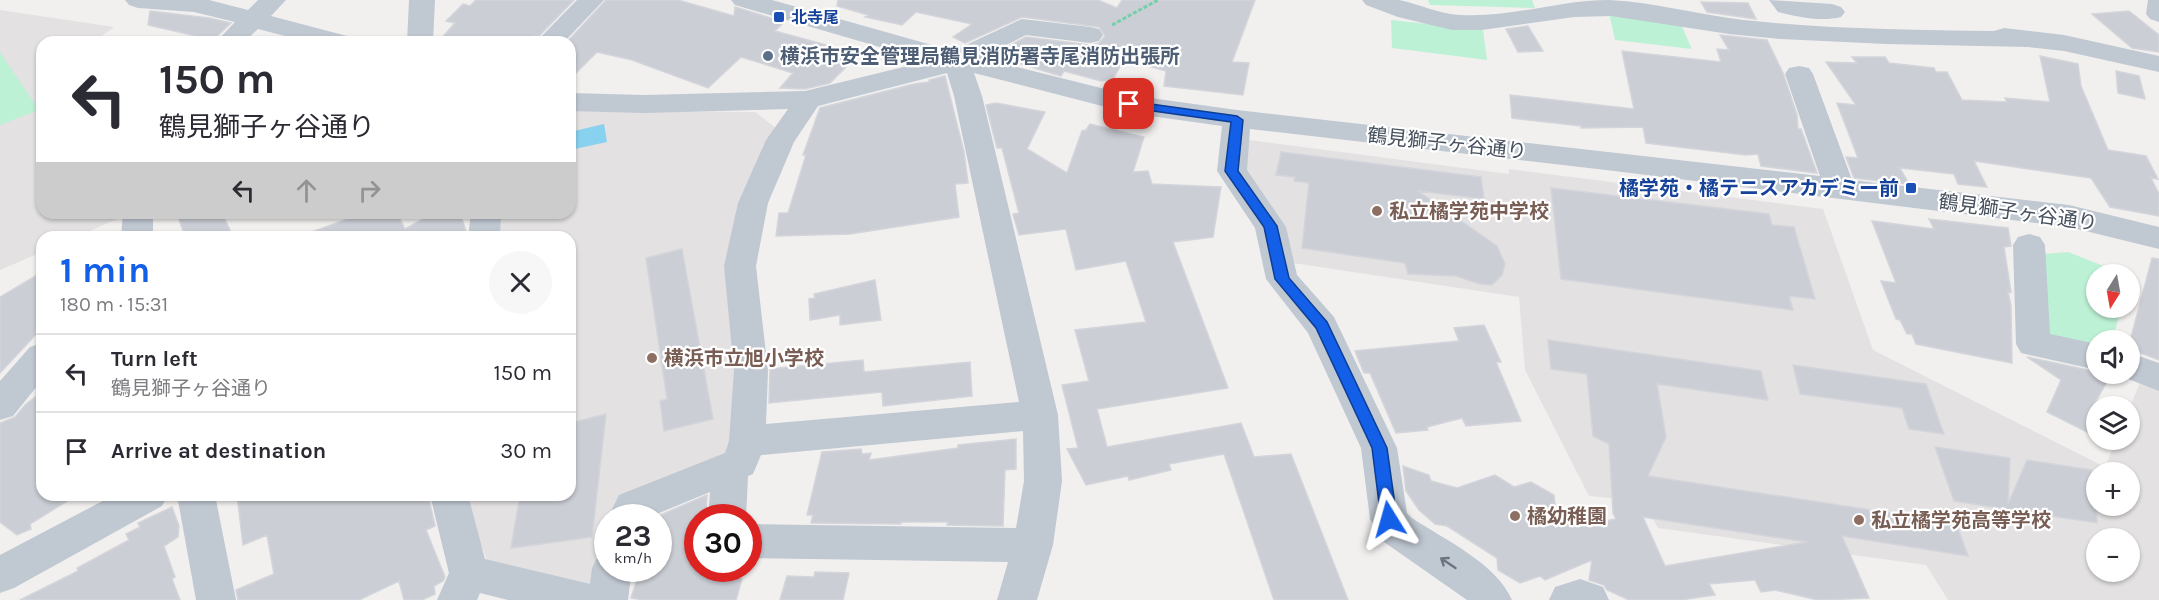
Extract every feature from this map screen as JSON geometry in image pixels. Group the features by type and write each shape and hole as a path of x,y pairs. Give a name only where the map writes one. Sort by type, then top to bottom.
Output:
{"street":[{"path":"138,0 195,4 315,36"},
{"path":"235,36 273,0"},
{"path":"420,36 422,0"},
{"path":"555,36 591,0"},
{"name":"鶴見獅子ヶ谷通り","path":"744,0 956,60 1129,104 1237,120 2069,216 2159,238"},
{"path":"1375,0 1408,11 1462,23 1580,7 1611,8 1677,16 1743,27 1922,39 2027,39"},
{"path":"1782,0 1787,7 1882,17 2064,43 2159,64"},
{"path":"2159,2 2159,15"},
{"path":"576,102 644,105 805,99 924,72 956,60 1022,27 1090,34"},
{"path":"956,60 968,96 1040,415 1043,481 1033,545 1017,600"},
{"path":"1799,74 1840,189"},
{"path":"729,504 751,371 740,266 753,203 780,140 803,109 805,99"},
{"path":"1237,120 1232,171 1270,226 1282,279 1322,326 1379,448 1389,519 1398,530 1478,584 1492,600"},
{"path":"2030,245 2033,345 2086,355"},
{"path":"0,406 36,363"},
{"path":"2140,369 2159,376"},
{"path":"637,504 738,454 1040,415"},
{"path":"0,575 137,501"},
{"path":"197,501 216,600"},
{"path":"450,501 463,587 585,600"},
{"path":"762,541 1033,545"},
{"path":"608,600 610,582"},
{"path":"1569,600 1580,597 1589,600"}],"path":[{"path":"1090,34 1158,0"}],"shaded area":[{"path":"0,10 114,27 101,36 36,36 36,219 117,219 90,231 36,231 36,255 0,270"},
{"name":"横浜市立旭小学校","path":"576,110 755,112 776,128 742,207 739,446 643,504 594,504 594,582 604,582 602,599 491,570 464,501 576,501 576,231 498,231 498,219 576,219"},
{"path":"1249,140 1509,174 1509,169 1823,209 1873,350 2095,462 2086,462 2086,516 2140,516 2140,462 2107,462 2112,450 2140,450 2140,396 2134,396 2141,380 2159,387 2159,600 1948,600 1926,565 1658,528 1643,501 1589,496 1525,370 1519,297 1293,263 1245,175"}],"green space":[{"path":"1428,0 1532,0 1535,8 1430,5"},
{"path":"1609,13 1679,20 1692,49 1615,40"},
{"path":"1391,20 1483,30 1487,60 1392,48"},
{"path":"0,52 36,106 36,111 0,125"},
{"path":"2068,252 2099,264 2086,264 2086,318 2119,318 2115,330 2086,330 2086,348 2046,340 2042,254"}],"water":[{"path":"604,124 607,142 576,149 576,131"}],"building":[{"path":"476,0 574,0 539,36 443,36 455,23 446,21 463,4 470,6"},
{"path":"606,0 678,0 734,16 735,7 784,22 775,31 859,54 830,83 805,89 780,88 793,73 741,57 708,88 632,60 597,52 576,73 576,36 573,36"},
{"path":"838,0 1098,0 1117,8 1122,0 1255,0 1232,62 1249,63 1243,95 1164,86 1166,71 1131,61 1123,61 1113,79 1101,81 1064,71 1061,76 991,55 1026,37 1090,45 1099,43 1105,36 1099,27 1022,17 965,43 953,37 972,24 916,12 902,25 865,17 868,15 837,6"},
{"path":"1701,2 1748,3 1756,19 1707,12"},
{"path":"150,11 231,23 217,36 196,36 148,25"},
{"path":"2129,11 2159,35 2159,52 2132,48 2092,14"},
{"path":"1528,26 1543,51 1518,52 1506,29"},
{"path":"1720,35 1767,40 1783,73 1797,115 1798,129 1801,129 1817,173 1761,166 1758,154 1746,155 1646,143 1643,127 1581,128 1581,126 1512,118 1510,95 1634,109 1622,51 1721,62 1717,49 1729,50"},
{"path":"2040,56 2078,64 2081,86 2108,150 2146,156 2158,179 2151,178 2159,194 2159,216 2110,207 2091,178 1974,161 1987,187 1958,184 1954,174 1900,168 1909,184 1854,178 1846,157 1858,158 1837,103 1856,105 1826,62 1857,63 1852,57 1885,57 1889,63 1934,68 1936,72 1947,72 1962,100 2007,102 2005,98 2050,102"},
{"path":"2116,71 2139,76 2145,99 2118,93"},
{"path":"945,76 964,152 968,183 955,184 959,217 850,234 776,236 779,213 788,213 806,155 803,155 820,108 929,82 929,80"},
{"path":"996,103 1045,112 1027,149 1067,173 1082,131 1086,130 1090,124 1144,137 1133,172 1148,171 1152,184 1221,187 1213,237 1173,242 1228,388 1097,409 1107,447 1241,423 1254,457 1291,454 1348,600 1274,600 1224,454 1169,464 1171,470 1129,480 1128,476 1086,485 1067,449 1078,448 1062,385 1089,381 1075,330 1146,322 1126,261 1076,270 1066,229 1019,235 1013,214 1019,213 1002,148 997,148 986,105"},
{"path":"1281,152 1481,177 1484,199 1418,191 1497,246 1505,264 1502,275 1492,285 1480,284 1456,276 1408,274 1405,263 1302,248 1309,183 1294,181 1295,177 1276,175"},
{"path":"1551,188 1769,214 1772,225 1794,227 1815,299 1789,296 1793,310 1561,279"},
{"path":"179,219 225,219 230,231 183,231"},
{"path":"348,219 400,219 405,229 423,219 462,219 466,231 314,231"},
{"path":"1929,219 2008,228 2011,246 2004,247 2011,292 2008,291 2011,306 2012,363 1916,344 1912,334 1907,334 1900,320 1896,319 1881,281 1896,283 1872,221 1934,229"},
{"path":"682,249 713,419 664,431 660,401 667,399 646,258"},
{"path":"2152,258 2159,259 2159,360 2140,353 2140,330 2133,330 2136,318 2140,318 2140,303"},
{"path":"36,276 36,334 0,373 0,297"},
{"path":"875,280 881,320 840,325 840,315 810,320 809,299 815,298 814,294"},
{"path":"1484,325 1501,362 1496,362 1521,421 1466,426 1462,418 1427,427 1428,430 1396,433 1370,373 1364,373 1355,351 1459,341 1454,328"},
{"path":"1548,340 1761,371 1768,400 1657,384 1666,437 1648,476 1956,523 1968,556 1842,536 1869,598 1818,600 1775,590 1761,592 1755,580 1709,584 1715,595 1681,600 1629,600 1607,590 1604,585 1589,580 1592,560 1545,580 1540,576 1520,583 1498,570 1497,558 1447,526 1435,524 1419,510 1406,491 1403,466 1429,475 1431,481 1457,488 1495,475 1514,487 1531,482 1554,495 1556,513 1578,526 1616,519 1613,513 1609,444 1593,436 1587,374 1551,369","holes":["1643,517 1807,542 1665,566"]},
{"path":"2027,357 2086,370 2086,384 2106,384 2099,396 2086,396 2086,432 2047,412 2061,380"},
{"path":"863,360 864,372 970,362 972,396 883,406 882,392 769,403 770,369"},
{"path":"1793,365 1926,384 1944,434 1909,429 1902,408 1800,394"},
{"path":"36,396 36,501 67,501 30,524 31,529 17,535 0,522 0,423 15,417"},
{"path":"606,414 592,537 511,548 519,501 576,501 576,422"},
{"path":"1016,439 1016,469 1005,470 1003,526 947,525 948,522 811,523 813,515 807,515 822,452 861,449 862,454 871,453 869,460 958,448 958,445"},
{"path":"1935,447 2010,458 2008,504 2027,460 2086,469 2086,516 2097,516 2097,523 1954,501"},
{"path":"707,495 706,504 686,504"},
{"path":"238,501 429,501 435,526 426,530 445,577 443,581 434,586 435,594 422,600 404,600 399,581 359,600 238,600 236,590 274,574 267,535 243,545"},
{"path":"684,505 684,582 741,582 736,600 631,598 636,582 672,582 672,510"},
{"path":"172,507 179,526 178,537 164,546 180,600 20,600 78,571 77,568 129,540 126,534 140,527 138,523"},
{"path":"815,572 849,573 843,600 780,600 787,576 814,577"}],"place":[{"name":"北寺尾","path":"779,17"},
{"name":"横浜市安全管理局鶴見消防署寺尾消防出張所","path":"768,56"},
{"name":"橘学苑・橘テニスアカデミー前","path":"1911,188"},
{"name":"私立橘学苑中学校","path":"1377,211"},
{"name":"横浜市立旭小学校","path":"652,358"},
{"name":"橘幼稚園","path":"1515,516"},
{"name":"私立橘学苑高等学校","path":"1859,520"}],"route":[{"path":"1129,104 1237,120 1232,171 1270,226 1282,279 1322,326 1379,448 1389,519"}]}
